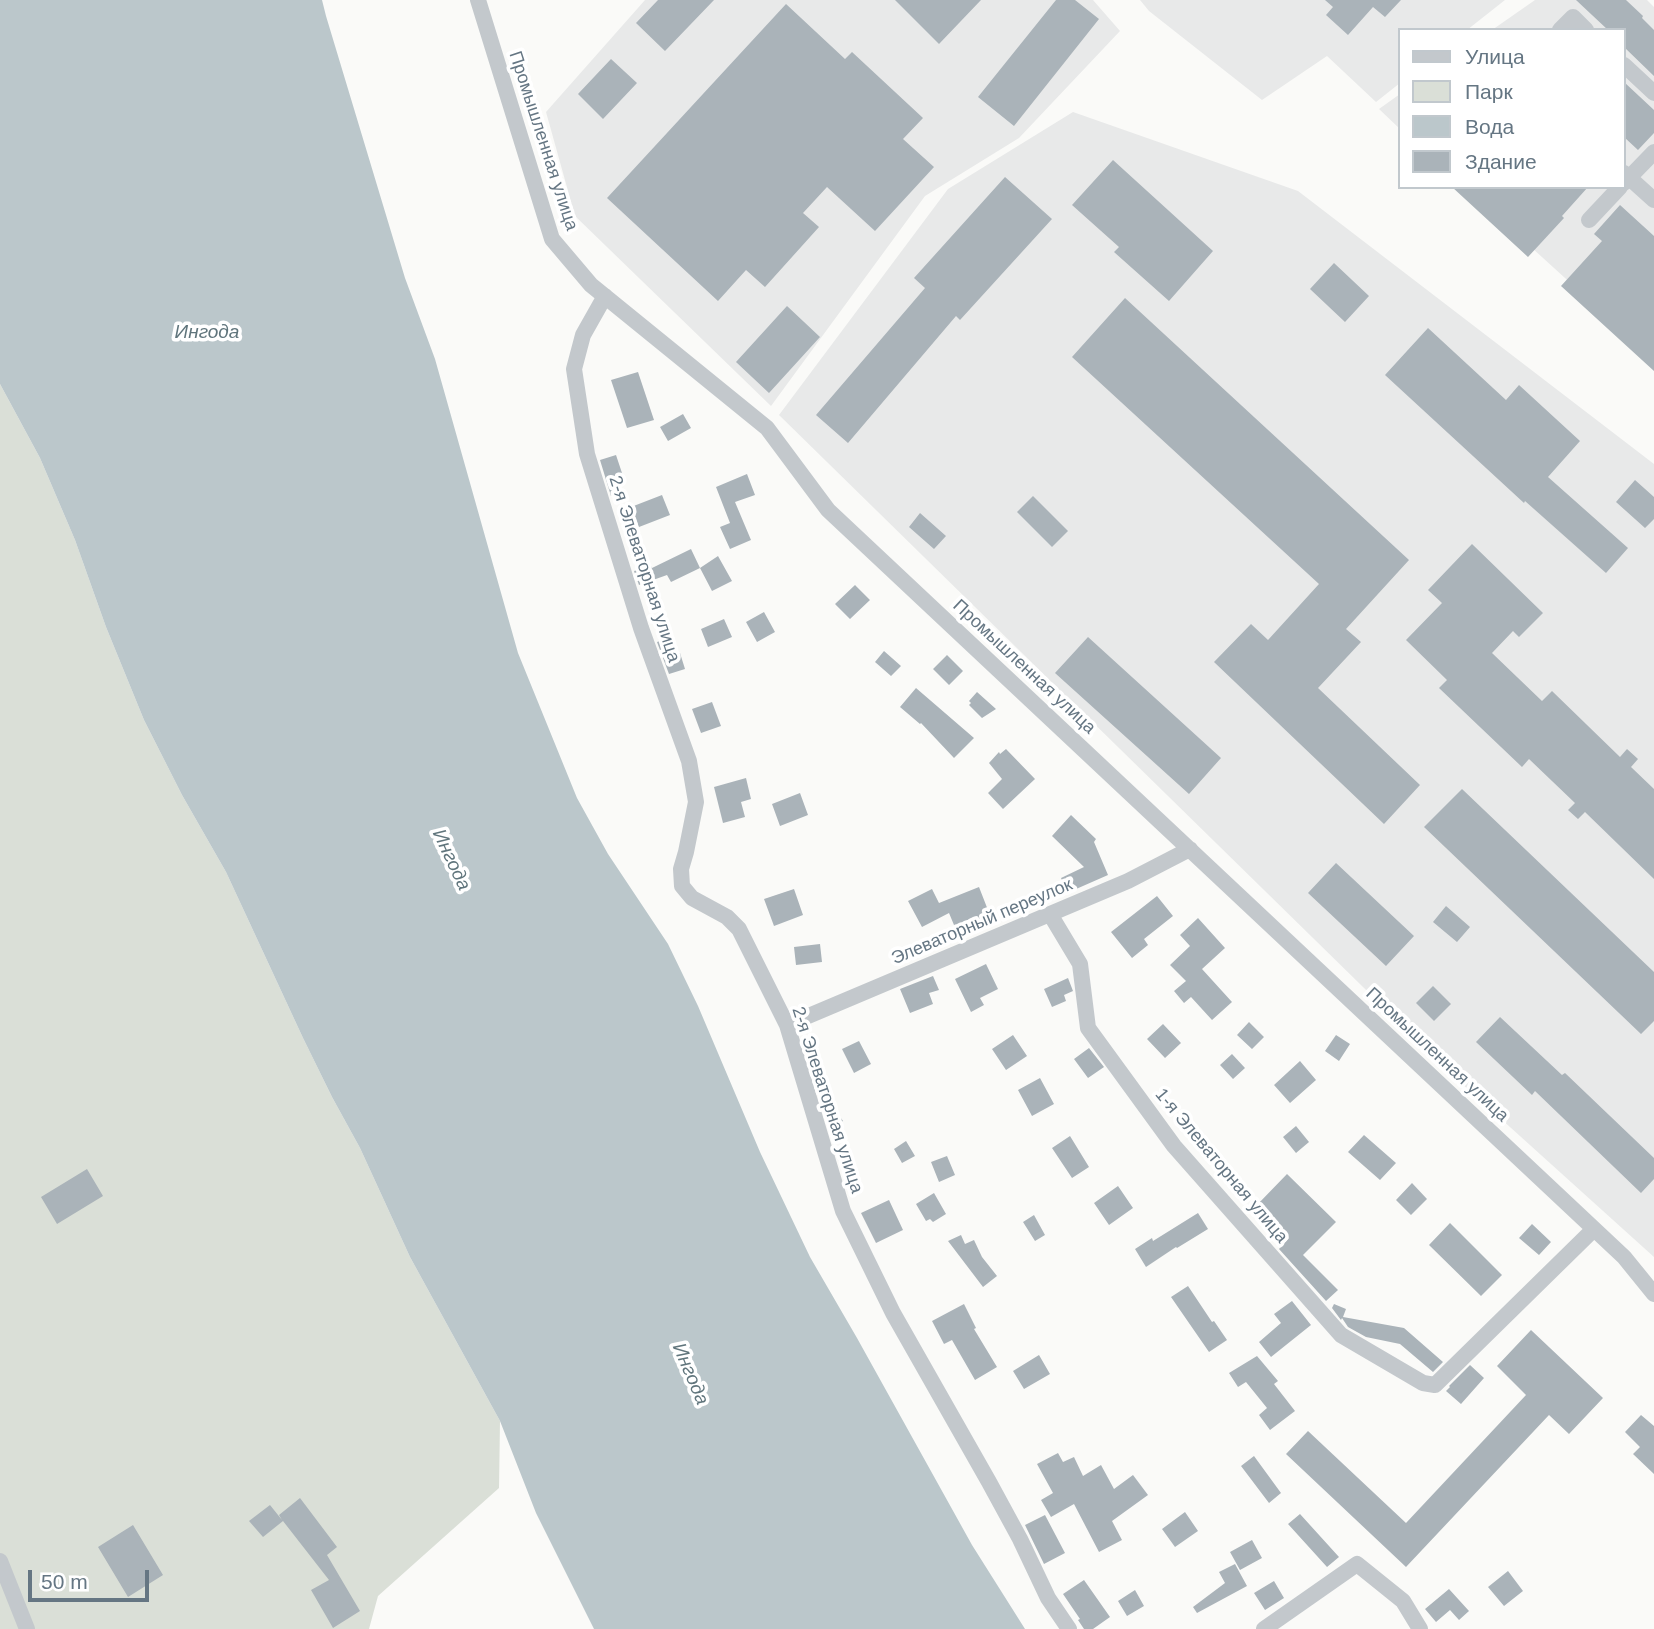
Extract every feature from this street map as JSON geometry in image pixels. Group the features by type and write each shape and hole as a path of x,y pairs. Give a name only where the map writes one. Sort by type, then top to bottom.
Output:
{"street":[{"name":"Промышленная улица","path":"478,0 552,239 592,285 766,428 828,510 1625,1258 1654,1294"},
{"path":"1562,28 1573,17 1584,28"},
{"path":"1626,67 1654,93"},
{"path":"1626,179 1654,152"},
{"path":"1626,181 1654,200"},
{"path":"1589,220 1617,189"},
{"name":"2-я Элеваторная улица","path":"606,296 583,335 573,369 587,454 641,628 689,761 696,803 681,869 682,886 692,898 727,917 739,929 787,1025 843,1211 893,1313 989,1482 1048,1598 1069,1629"},
{"name":"Элеваторный переулок","path":"787,1025 1128,881 1190,849"},
{"name":"1-я Элеваторная улица","path":"1050,914 1080,964 1088,1028 1174,1146 1341,1335 1423,1383 1435,1385 1594,1229"},
{"path":"0,1561 27,1629"},
{"path":"1264,1629 1357,1564 1403,1601 1420,1629"}],"shaded area":[{"path":"645,0 1093,0 1120,31 1019,138 925,196 771,406 575,216 546,112"},
{"path":"1140,0 1505,0 1470,28 1398,28 1398,85 1376,102 1327,56 1262,100 1149,11"},
{"path":"1535,0 1647,0 1654,7 1654,359 1467,189 1626,189 1626,28 1495,28"},
{"path":"1398,95 1398,127 1379,109"},
{"path":"1073,112 1298,191 1654,464 1654,1257 1459,1081 779,415 948,189"}],"green space":[{"path":"0,384 40,458 75,540 106,627 144,720 182,795 226,872 303,1038 360,1148 410,1257 500,1421 499,1488 378,1596 369,1629 0,1629"}],"water":[{"name":"Ингода","path":"0,0 322,0 405,278 435,359 518,653 577,798 608,854 668,944 698,1006 760,1152 810,1257 972,1545 1025,1629 594,1629 536,1513 500,1421 410,1257 360,1148 303,1038 226,872 182,795 144,720 106,627 75,540 40,458 0,384"}],"building":[{"path":"658,0 714,0 665,51 636,23"},
{"path":"895,0 981,0 939,44"},
{"path":"1056,0 1075,0 1099,19 1014,126 978,97"},
{"path":"1325,0 1401,0 1385,17 1373,7 1348,35 1326,15 1333,7"},
{"path":"1576,0 1626,0 1643,16 1654,30 1654,76 1626,49 1626,28 1606,28"},
{"path":"786,4 845,59 852,52 923,118 903,139 934,167 875,231 827,187 803,213 819,227 765,287 746,270 718,301 607,198"},
{"path":"611,59 637,83 603,119 578,94"},
{"path":"1626,84 1654,110 1654,133 1638,150 1626,139"},
{"path":"1113,160 1213,251 1169,301 1114,252 1119,247 1072,205"},
{"path":"1005,177 1052,219 960,320 956,316 848,443 816,415 925,288 914,278"},
{"path":"1454,189 1586,189 1528,257"},
{"path":"1620,205 1654,236 1654,371 1561,286 1602,241 1594,234"},
{"path":"1334,263 1369,296 1345,322 1310,289"},
{"path":"1125,298 1409,560 1346,629 1361,642 1318,688 1420,785 1384,824 1214,662 1251,624 1268,640 1319,584 1072,357"},
{"path":"787,306 820,337 769,393 736,362"},
{"path":"1428,328 1506,400 1519,385 1580,441 1548,477 1628,548 1606,573 1525,501 1524,503 1385,375"},
{"path":"638,372 654,420 627,428 611,380"},
{"path":"683,414 691,428 668,441 660,427"},
{"path":"616,455 625,482 617,485 620,493 611,496 600,460"},
{"path":"747,474 755,495 735,502 751,540 730,549 720,527 730,523 716,487"},
{"path":"1635,480 1654,497 1654,519 1645,528 1616,502"},
{"path":"662,495 670,515 639,527 631,507"},
{"path":"1033,496 1068,531 1052,547 1017,512"},
{"path":"920,513 946,536 934,549 909,527"},
{"path":"1472,544 1543,613 1519,637 1513,631 1492,653 1542,701 1552,691 1620,757 1627,749 1638,759 1631,767 1654,789 1654,879 1585,812 1578,819 1568,810 1575,803 1529,759 1522,767 1439,688 1447,680 1406,640 1442,603 1428,590"},
{"path":"691,549 700,568 671,582 667,575 639,585 634,571 651,566 652,568"},
{"path":"718,556 732,581 712,591 700,568"},
{"path":"855,585 870,600 850,619 835,604"},
{"path":"764,612 775,632 757,642 746,622"},
{"path":"724,619 732,637 708,647 701,629"},
{"path":"1088,637 1221,758 1189,794 1055,673"},
{"path":"669,638 675,655 680,653 685,669 669,674 657,642"},
{"path":"884,651 901,666 891,676 875,662"},
{"path":"947,655 963,671 949,685 933,669"},
{"path":"916,688 974,738 954,758 921,723 900,707"},
{"path":"977,692 996,709 982,718 969,705"},
{"path":"712,702 721,726 701,733 692,709"},
{"path":"1006,749 1035,779 1003,809 988,793 1002,779 989,763 999,752 1000,754"},
{"path":"746,778 751,799 741,802 745,817 723,823 714,787"},
{"path":"1462,789 1654,972 1654,1021 1641,1034 1424,827"},
{"path":"800,793 808,815 780,826 772,804"},
{"path":"1071,815 1096,839 1094,842 1108,875 1067,893 1061,878 1084,867 1052,836"},
{"path":"1336,863 1414,936 1386,966 1308,893"},
{"path":"979,887 993,923 959,937 949,913 922,927 908,901 932,889 939,903"},
{"path":"794,889 803,915 774,926 764,899"},
{"path":"1157,896 1173,916 1144,939 1148,945 1132,958 1111,932"},
{"path":"1446,906 1470,927 1457,942 1433,922"},
{"path":"1198,918 1225,948 1202,969 1232,1002 1212,1020 1191,997 1184,1003 1174,991 1186,981 1170,965 1190,946 1180,935"},
{"path":"820,944 822,962 796,965 794,947"},
{"path":"986,964 998,989 980,998 984,1005 971,1012 955,979"},
{"path":"933,976 939,990 929,993 933,1004 910,1013 900,989"},
{"path":"1068,978 1073,991 1064,995 1066,1001 1052,1007 1044,989"},
{"path":"1433,986 1451,1004 1434,1021 1416,1003"},
{"path":"1500,1017 1562,1075 1565,1073 1654,1158 1654,1179 1641,1193 1535,1091 1532,1095 1476,1042"},
{"path":"1249,1022 1264,1037 1252,1049 1237,1035"},
{"path":"1163,1024 1181,1043 1165,1058 1147,1039"},
{"path":"1013,1035 1027,1056 1006,1070 992,1049"},
{"path":"1336,1035 1350,1044 1339,1061 1325,1051"},
{"path":"859,1041 871,1064 854,1073 842,1049"},
{"path":"1089,1048 1104,1067 1088,1078 1074,1059"},
{"path":"1232,1054 1245,1068 1233,1079 1220,1065"},
{"path":"1300,1061 1316,1080 1290,1103 1274,1085"},
{"path":"1040,1078 1054,1104 1032,1116 1018,1090"},
{"path":"832,1105 843,1121 832,1129 824,1110"},
{"path":"1296,1126 1309,1142 1296,1153 1283,1137"},
{"path":"1364,1135 1396,1163 1380,1180 1348,1152"},
{"path":"1070,1136 1089,1167 1072,1178 1052,1148"},
{"path":"906,1141 915,1156 902,1163 894,1149"},
{"path":"947,1156 955,1175 939,1182 931,1162"},
{"path":"87,1169 103,1196 57,1224 41,1197"},
{"path":"1287,1174 1336,1222 1303,1255 1338,1290 1326,1301 1279,1249 1289,1238 1257,1205"},
{"path":"1412,1183 1427,1199 1411,1215 1396,1200"},
{"path":"1118,1186 1133,1208 1109,1225 1094,1203"},
{"path":"934,1193 946,1214 933,1222 930,1219 926,1221 916,1204"},
{"path":"889,1200 903,1230 876,1243 861,1213"},
{"path":"1198,1213 1208,1229 1146,1267 1135,1249"},
{"path":"1034,1215 1045,1235 1035,1241 1023,1222"},
{"path":"1450,1223 1502,1275 1481,1296 1429,1245"},
{"path":"1532,1224 1551,1242 1539,1255 1519,1238"},
{"path":"961,1235 965,1244 974,1240 982,1257 997,1276 983,1287 948,1241"},
{"path":"1188,1286 1227,1340 1209,1352 1171,1297"},
{"path":"1292,1301 1311,1325 1271,1357 1259,1342 1281,1323 1274,1314"},
{"path":"964,1304 976,1328 974,1329 997,1367 975,1380 952,1340 944,1344 932,1321"},
{"path":"1334,1304 1346,1309 1343,1317 1404,1328 1443,1362 1433,1372 1400,1344 1366,1337 1348,1327 1342,1318 1341,1320 1332,1308"},
{"path":"1531,1330 1603,1398 1569,1434 1549,1415 1406,1567 1286,1454 1308,1431 1406,1523 1526,1395 1497,1366"},
{"path":"1039,1355 1050,1374 1024,1389 1013,1371"},
{"path":"1257,1356 1278,1381 1274,1384 1295,1411 1270,1430 1259,1415 1267,1408 1246,1382 1238,1387 1229,1373"},
{"path":"1470,1365 1484,1378 1461,1404 1446,1391"},
{"path":"1641,1415 1654,1426 1654,1474 1633,1454 1640,1447 1625,1432"},
{"path":"1058,1453 1063,1462 1074,1457 1083,1476 1101,1465 1114,1489 1133,1475 1148,1495 1112,1521 1122,1540 1099,1552 1074,1504 1051,1517 1041,1500 1053,1493 1037,1464"},
{"path":"1254,1456 1281,1493 1269,1503 1241,1466"},
{"path":"300,1498 337,1547 327,1555 360,1611 333,1628 311,1590 329,1580 283,1521 263,1537 249,1521 270,1505 282,1520 279,1515"},
{"path":"1185,1512 1198,1531 1175,1547 1162,1529"},
{"path":"1300,1514 1339,1557 1327,1567 1288,1524"},
{"path":"1045,1515 1065,1553 1044,1564 1025,1525"},
{"path":"133,1525 163,1575 128,1597 98,1547"},
{"path":"1252,1540 1262,1558 1240,1570 1230,1552"},
{"path":"1235,1564 1247,1586 1197,1613 1193,1607 1225,1583 1219,1572"},
{"path":"1508,1571 1523,1591 1504,1606 1488,1587"},
{"path":"1084,1580 1110,1617 1093,1629 1084,1629 1063,1594"},
{"path":"1274,1581 1284,1598 1265,1610 1254,1593"},
{"path":"1449,1589 1469,1611 1459,1620 1450,1610 1436,1622 1425,1609"},
{"path":"1135,1590 1144,1606 1127,1616 1118,1601"}]}
